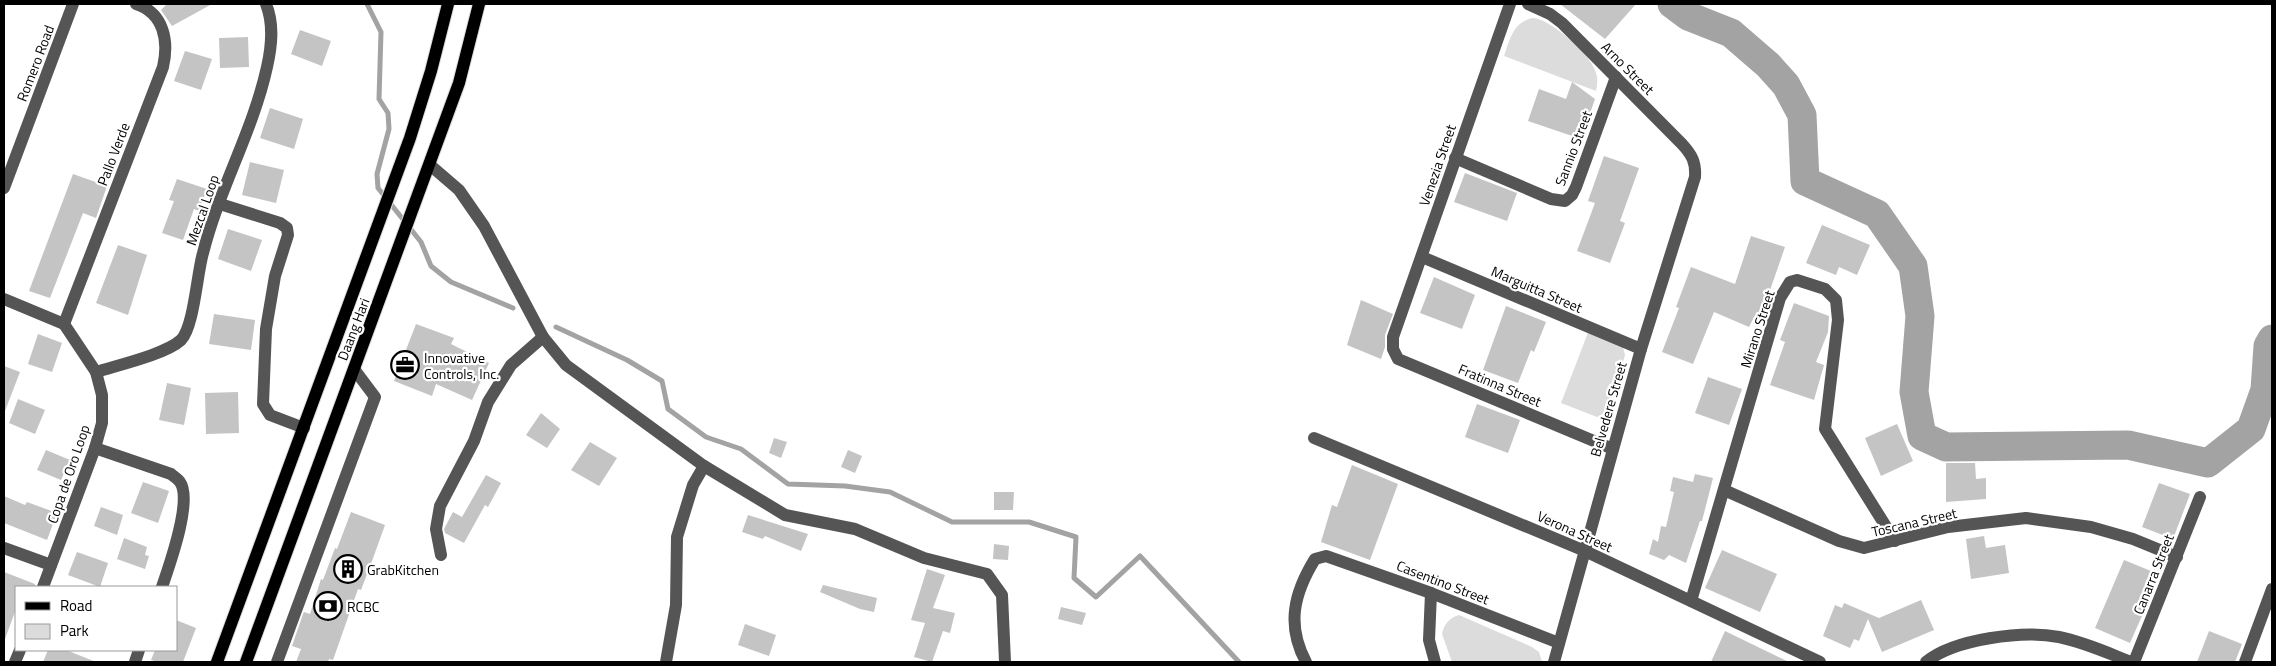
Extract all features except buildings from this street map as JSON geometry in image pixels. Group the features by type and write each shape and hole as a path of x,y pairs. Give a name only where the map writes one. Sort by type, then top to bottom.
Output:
{"main road":[{"name":"Daang Hari","path":"217,662 380,224 431,71 448,4"},
{"name":"Daang Hari","path":"246,662 430,166 459,83 479,4"}],"street":[{"name":"Romero Road","path":"4,188 73,4"},
{"name":"Pallo Verde","path":"64,324 163,66 167,49 165,33 156,17 136,4"},
{"name":"Mezcal Loop","path":"96,372 168,348 182,339 190,323 203,252 261,92 268,65 273,26 266,4"},
{"name":"Venezia Street","path":"1393,337 1510,4"},
{"name":"Arno Street","path":"1528,4 1550,14 1562,23 1687,150 1696,165"},
{"name":"Sannio Street","path":"1455,158 1551,199 1565,201 1572,195 1576,187 1616,77"},
{"name":"Belvedere Street","path":"1554,662 1641,349 1695,178 1696,165"},
{"path":"430,166 459,190 484,226 543,337 566,365 704,466 785,515 855,529 924,558 987,574 1002,594 1005,662"},
{"path":"220,204 280,223 287,228 288,235 275,276 266,329 263,404 270,415 304,428"},
{"name":"Marguitta Street","path":"1422,257 1641,349"},
{"name":"Mirano Street","path":"1691,601 1780,298 1790,282 1797,280 1806,282 1831,294 1838,309 1825,429 1895,541"},
{"path":"4,299 64,324"},
{"name":"Copa de Oro Loop","path":"43,586 95,448 102,423 102,395 96,372 64,324"},
{"path":"441,555 436,529 440,506 474,441 488,402 511,365 543,337"},
{"name":"Fratinna Street","path":"1393,337 1393,349 1398,359 1613,449"},
{"path":"277,662 375,398 354,368"},
{"name":"Verona Street","path":"1314,438 1585,551 1820,662"},
{"path":"95,448 171,474 180,482 184,496 182,517 172,559 162,586"},
{"path":"666,662 676,605 677,537 693,485 704,466"},
{"name":"Toscana Street","path":"1724,490 1838,541 1856,546 1871,548 1948,528 2026,518 2090,527 2133,539 2176,557"},
{"name":"Canarra Street","path":"2133,662 2200,497"},
{"path":"4,548 51,565"},
{"name":"Casentino Street","path":"1306,662 1294,632 1293,612 1303,583 1315,559 1326,556 1431,593 1559,643"},
{"path":"1431,593 1429,640 1434,662"},
{"path":"2245,662 2271,596"},
{"path":"1926,662 1950,649 1982,640 2034,635 2058,636 2084,643 2133,662"}],"green space":[{"path":"1533,18 1549,24 1558,30 1584,54 1590,61 1596,74 1596,91 1504,56 1513,32 1521,23"},
{"path":"1589,330 1623,347 1625,355 1608,411 1597,417 1561,403"},
{"path":"1459,615 1532,647 1539,652 1542,662 1452,662 1442,634 1448,622"}],"waterway":[{"path":"367,4 381,32 379,99 388,113 389,129 377,174 378,188 421,242 431,266 451,282 513,308"},
{"path":"1672,4 1688,16 1731,33 1768,65 1786,85 1802,115 1805,181 1877,214 1913,266 1920,316 1914,392 1922,436 1946,447 2128,445 2208,463 2251,429 2265,390 2268,346 2272,339"},
{"path":"556,327 627,360 662,381 668,409 706,437 741,449 788,484 845,486 890,492 952,522 1029,522 1076,537 1074,578 1096,597 1140,556 1239,662"}],"place":[{"name":"Innovative Controls, Inc.","path":"405,365"},
{"name":"GrabKitchen","path":"348,569"},
{"name":"RCBC","path":"328,606"}]}
